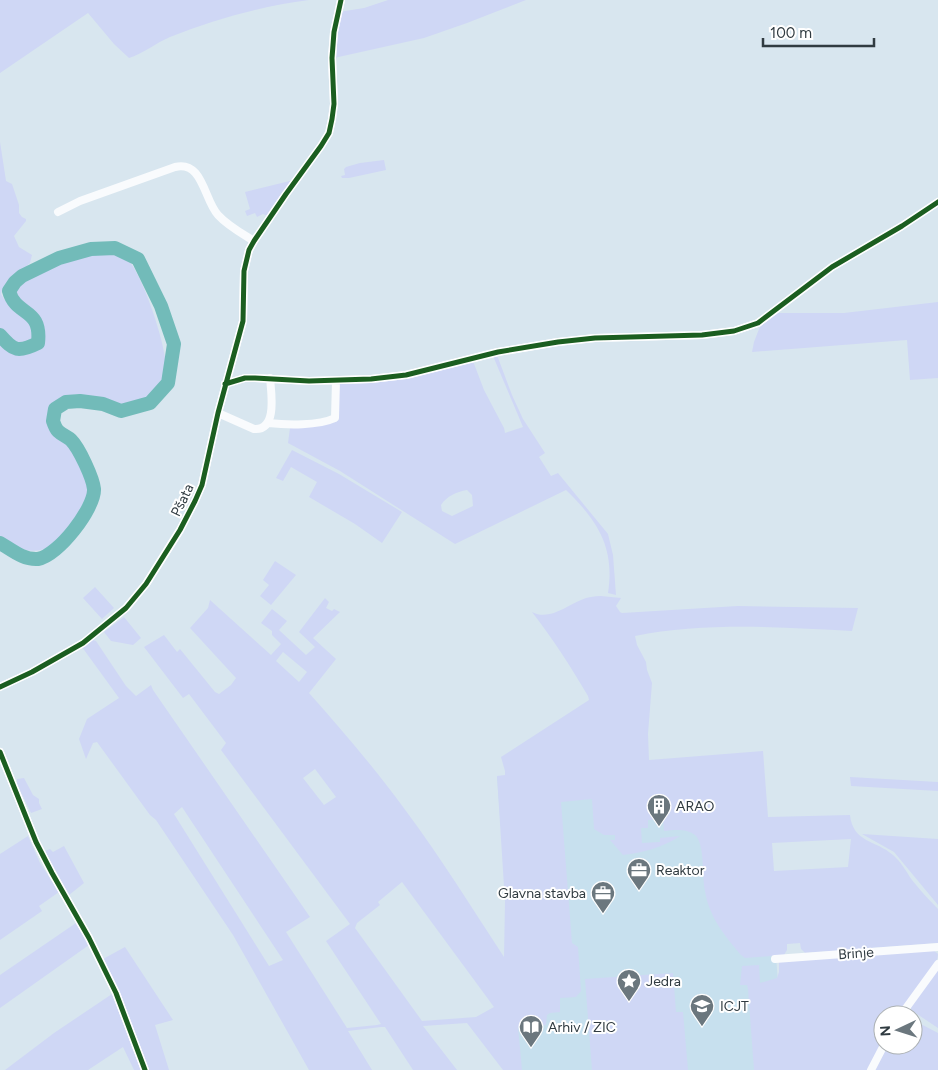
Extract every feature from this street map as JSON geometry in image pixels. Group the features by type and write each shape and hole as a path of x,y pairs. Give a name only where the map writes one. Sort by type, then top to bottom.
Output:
{"street":[{"name":"Pšata","path":"0,687 32,672 83,643 111,622 135,599 180,530 202,486 225,384 243,321 244,271 254,240 322,146 332,119 334,104 332,58 334,32 340,0"},
{"path":"58,212 80,201 175,167 185,166 190,167 196,174 218,216 254,240"},
{"path":"225,384 245,378 371,379 406,375 498,352 558,342 595,338 702,335 734,331 758,323 832,267 910,221 938,202"},
{"path":"268,423 272,401 270,378"},
{"path":"218,413 254,429 259,429 268,423 283,425 310,423 335,418 336,380"},
{"path":"0,752 36,842 89,938 116,993 145,1070"},
{"name":"Brinje","path":"775,959 938,947"},
{"path":"908,1005 938,964"},
{"path":"871,1070 879,1055"}],"shaded area":[{"path":"0,0 309,0 256,10 204,24 170,37 129,58 114,44 88,13 0,73"},
{"path":"388,0 526,0 424,38 334,58 339,12 364,8"},
{"path":"0,142 6,181 12,184 19,205 19,213 26,219 14,236 19,247 32,255 30,263 2,290 1,294 4,299 22,314 29,307 16,293 23,281 34,272 67,261 86,250 102,249 118,252 129,261 144,288 162,343 166,368 163,383 158,392 147,403 138,407 122,407 78,395 53,403 48,413 49,426 56,436 70,441 81,458 91,489 76,518 58,542 46,548 33,551 18,548 0,538"},
{"path":"384,160 386,170 349,178 342,178 341,176 345,175 344,169 346,167"},
{"path":"294,180 268,216 263,214 257,217 255,213 247,216 245,211 250,209 245,192"},
{"path":"938,302 938,378 910,380 907,340 752,352 761,324 775,313 844,313"},
{"path":"497,355 523,419 545,453 539,457 551,476 558,473 608,534 613,555 616,595 608,593 609,562 602,536 587,513 566,490 455,544 340,471 288,443 290,428 336,422 339,419 338,386 340,383 473,361 484,390 505,433 523,427 493,356","holes":["467,490 472,495 473,506 452,516 442,511 441,505 452,495"]},
{"path":"292,450 339,474 402,512 382,543 355,524 309,497 317,482 291,467 283,481 276,478"},
{"path":"275,561 296,575 271,605 260,596 269,585 263,580"},
{"path":"95,587 114,608 102,619 83,598"},
{"path":"598,596 621,598 616,606 622,613 738,606 858,608 852,631 771,627 715,627 635,636 637,645 646,662 652,683 648,734 649,760 763,751 768,817 850,815 852,824 860,836 886,850 896,858 915,884 938,909 938,943 805,953 801,949 800,943 787,944 787,950 784,955 745,958 724,933 710,909 704,885 700,845 695,835 684,830 664,831 663,819 648,820 648,828 641,828 642,843 660,842 660,838 680,836 653,849 623,855 610,840 615,840 615,835 604,835 594,829 592,799 561,802 572,943 578,947 581,991 576,997 560,998 560,1012 547,1015 546,1025 518,1027 522,1070 503,1070 467,1023 423,1026 457,1070 413,1070 385,1027 381,1027 348,1031 372,1070 309,1070 233,935 156,820 150,815 97,742 93,743 86,759 79,739 87,719 119,698 82,647 93,640 96,641 126,686 136,696 151,685 310,917 286,932 347,1028 381,1024 326,941 350,924 221,750 226,743 189,694 183,698 144,647 164,635 177,652 180,649 215,692 219,694 231,685 236,678 190,628 208,608 210,600 271,655 281,644 272,635 272,631 261,623 272,609 287,621 279,630 306,655 315,647 299,632 325,598 329,602 326,608 340,612 313,638 336,659 309,693 359,751 406,811 504,957 505,902 497,776 505,775 501,757 589,700 568,664 532,612 545,615 551,614 584,599","holes":["283,652 307,672 299,682 276,661","315,769 336,797 324,805 303,778","182,807 283,960 269,966 174,814","851,839 848,867 774,871 772,843","402,882 494,1007 476,1017 422,1021 355,928 357,923 380,905 378,902"]},
{"path":"124,617 141,638 133,645 111,641 104,632"},
{"path":"762,755 784,1070 520,1070 497,777"},
{"path":"850,777 938,782 938,791 851,786"},
{"path":"24,778 33,795 39,799 42,809 31,813 17,784 17,779"},
{"path":"862,834 938,839 938,905 894,852"},
{"path":"28,836 40,863 59,892 39,906 42,911 0,940 0,854"},
{"path":"64,846 84,883 69,895 45,851 50,849 53,852"},
{"path":"76,923 89,945 0,1008 0,975"},
{"path":"125,947 173,1020 155,1025 169,1070 148,1070 103,959"},
{"path":"933,950 938,954 933,969 906,1005 873,1005 873,1055 876,1055 868,1070 754,1070 748,989 747,985 740,985 742,966 759,965 760,983 777,978 779,961"},
{"path":"938,969 938,1028 923,1018 923,1005 911,1005"},
{"path":"673,973 676,1012 683,1012 688,1070 592,1070 585,979"},
{"path":"112,994 141,1070 134,1070 123,1047 88,1070 5,1070 54,1033"},
{"path":"923,1025 938,1033 938,1070 875,1070 883,1055 923,1055"}],"waterway":[{"name":"Pšata","path":"0,335 17,349 26,348 38,343 36,323 17,305 9,291 22,276 59,258 91,249 115,248 138,259 161,306 174,344 168,383 150,403 121,411 103,404 80,401 66,402 55,409 53,421 55,426 78,449 94,489 93,497 82,519 65,541 46,556 38,559 23,556 0,543"}],"cycle path":[{"path":"0,687 32,672 83,643 126,608 146,584 180,530 195,501 202,485 218,413 243,321 244,271 249,250 329,133 334,104 332,58 334,32 341,0"},
{"path":"225,384 245,378 309,381 371,379 406,375 498,352 558,342 595,338 702,335 734,331 758,323 832,267 902,226 938,202"},
{"path":"0,752 36,842 89,938 116,993 145,1070"}],"place":[{"name":"ARAO","path":"659,827"},
{"name":"Reaktor","path":"639,891"},
{"name":"Glavna stavba","path":"603,914"},
{"name":"Jedra","path":"629,1002"},
{"name":"ICJT","path":"702,1027"},
{"name":"Arhiv / ZIC","path":"531,1048"}]}
